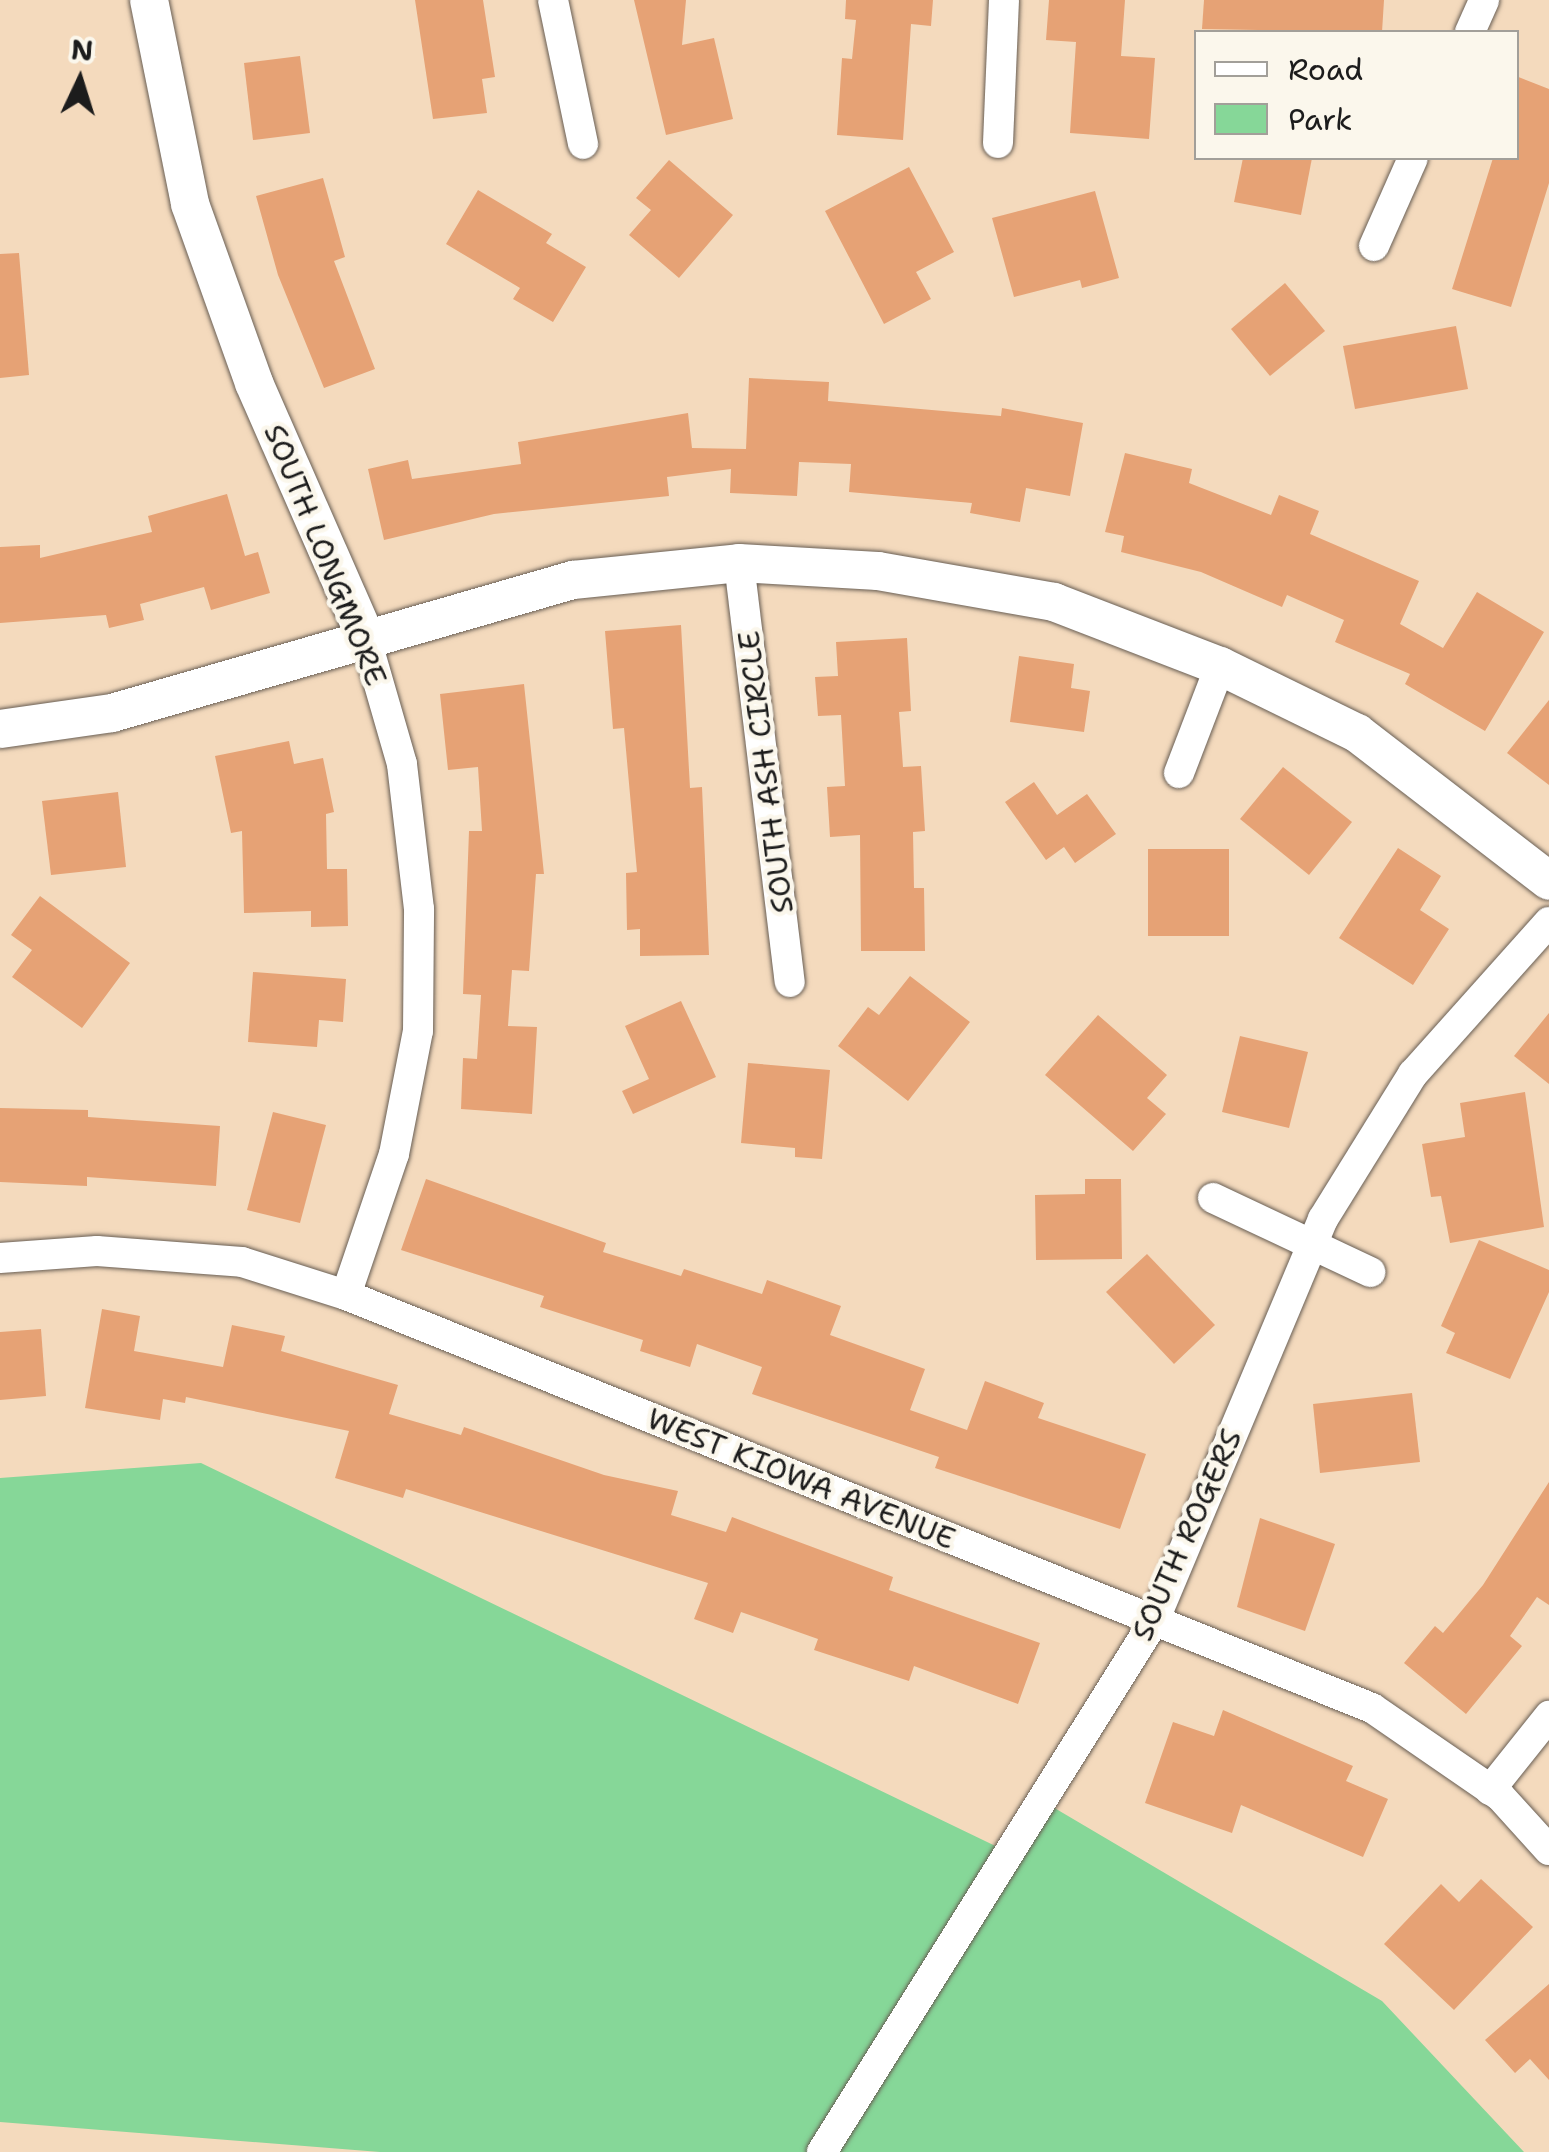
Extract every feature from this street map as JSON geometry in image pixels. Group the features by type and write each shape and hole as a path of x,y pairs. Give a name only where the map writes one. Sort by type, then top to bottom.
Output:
{"street":[{"name":"SOUTH LONGMORE","path":"149,0 190,204 254,383 365,636 402,764 419,910 418,1031 394,1154 346,1295"},
{"path":"553,0 583,144"},
{"path":"998,143 1004,0"},
{"path":"1471,30 1484,0"},
{"path":"1374,246 1413,160"},
{"path":"0,729 112,713 365,636 573,580 739,563 878,571 1054,602 1220,666 1357,733 1549,881"},
{"name":"SOUTH ASH CIRCLE","path":"739,563 790,982"},
{"path":"1179,773 1220,666"},
{"name":"SOUTH ROGERS","path":"822,2152 1154,1621 1313,1242 1413,1074 1549,922"},
{"path":"1214,1198 1370,1272"},
{"name":"WEST KIOWA AVENUE","path":"0,1258 98,1252 242,1262 346,1295 1372,1708 1490,1790 1549,1850"},
{"path":"1490,1790 1549,1716"}],"green space":[{"path":"201,1463 1012,1854 1046,1803 1382,2001 1524,2152 380,2152 0,2122 0,1478"}],"building":[{"path":"415,0 483,0 495,77 482,79 487,113 433,119"},
{"path":"634,0 686,0 682,45 714,38 733,119 666,135"},
{"path":"846,0 933,0 931,26 911,24 903,140 837,135 842,58 852,59 856,20 845,19"},
{"path":"1049,0 1125,0 1121,56 1155,58 1149,139 1070,133 1076,42 1046,40"},
{"path":"1204,0 1384,0 1382,30 1202,29"},
{"path":"300,56 310,133 253,140 244,63"},
{"path":"1519,77 1549,89 1549,183 1511,307 1452,289 1492,160 1519,160"},
{"path":"669,160 733,215 679,278 629,235 651,210 636,198"},
{"path":"1243,160 1312,160 1301,215 1234,202"},
{"path":"909,167 954,252 916,272 931,299 884,324 825,211"},
{"path":"323,178 345,257 334,261 375,369 324,388 278,275 256,196"},
{"path":"478,190 552,234 546,243 586,267 553,322 513,299 520,288 446,244"},
{"path":"1095,191 1119,278 1082,288 1080,280 1014,297 992,218"},
{"path":"19,253 29,375 0,378 0,254"},
{"path":"1285,283 1325,331 1270,376 1231,329"},
{"path":"1456,326 1468,389 1355,409 1343,346"},
{"path":"749,378 829,382 828,401 1001,416 1002,408 1083,423 1070,496 1026,488 1020,522 970,513 972,503 849,492 851,464 799,462 797,496 730,493 731,469 667,477 669,496 494,514 384,540 368,469 408,460 412,479 521,464 518,442 688,413 692,448 746,449"},
{"path":"1125,453 1192,469 1189,483 1271,515 1279,495 1319,511 1310,534 1419,581 1400,624 1443,648 1477,592 1544,632 1485,731 1405,684 1410,674 1335,642 1344,620 1287,595 1282,607 1201,572 1121,552 1124,536 1105,532"},
{"path":"227,494 245,556 258,552 270,593 211,610 204,587 140,604 144,620 109,628 106,615 0,623 0,547 40,545 40,558 152,532 148,516"},
{"path":"681,625 690,788 702,787 709,955 640,956 640,929 627,930 626,873 637,872 624,728 613,729 605,631"},
{"path":"907,638 911,711 899,712 903,767 921,766 925,831 913,832 914,888 924,888 925,951 861,951 860,835 830,837 827,787 845,786 841,715 818,716 815,677 838,676 836,642"},
{"path":"1019,656 1074,664 1071,688 1090,691 1084,732 1010,722"},
{"path":"524,684 544,874 536,874 529,971 512,970 508,1026 537,1027 532,1114 461,1109 463,1058 477,1059 481,995 463,994 469,831 482,831 478,767 448,770 440,694"},
{"path":"1549,700 1549,785 1507,753"},
{"path":"289,741 294,764 323,758 334,812 326,814 327,869 347,869 348,926 311,927 311,911 244,913 242,831 231,833 215,756"},
{"path":"1283,767 1352,822 1309,875 1240,819"},
{"path":"1034,782 1057,815 1087,794 1116,834 1075,863 1064,847 1046,860 1005,802"},
{"path":"118,792 126,867 51,875 42,801"},
{"path":"1398,848 1441,876 1420,910 1449,929 1413,985 1339,938"},
{"path":"1148,849 1229,849 1229,936 1148,936"},
{"path":"40,896 130,963 82,1028 12,977 32,950 11,935"},
{"path":"253,972 346,979 343,1022 319,1020 317,1047 248,1042"},
{"path":"910,976 970,1022 908,1101 838,1046 868,1007 879,1015"},
{"path":"681,1001 716,1077 633,1114 622,1091 649,1079 625,1026"},
{"path":"1549,1013 1549,1084 1514,1056"},
{"path":"1098,1015 1167,1075 1147,1098 1166,1114 1133,1151 1045,1075"},
{"path":"1240,1036 1308,1052 1289,1128 1222,1112"},
{"path":"748,1063 830,1070 822,1159 795,1157 795,1148 741,1143"},
{"path":"1525,1092 1544,1227 1450,1243 1441,1196 1431,1197 1422,1144 1465,1137 1460,1103"},
{"path":"0,1108 88,1110 88,1117 220,1126 216,1186 87,1177 87,1186 0,1182"},
{"path":"273,1112 326,1125 300,1223 247,1210"},
{"path":"426,1179 606,1243 603,1252 681,1276 684,1269 762,1294 767,1280 841,1306 830,1335 925,1369 910,1410 967,1430 985,1381 1044,1403 1038,1418 1146,1454 1120,1529 935,1468 939,1457 752,1394 762,1367 697,1344 690,1367 640,1351 643,1340 540,1307 544,1296 401,1250"},
{"path":"1085,1179 1121,1179 1122,1259 1036,1260 1035,1195 1085,1194"},
{"path":"1479,1240 1549,1270 1549,1292 1510,1379 1446,1353 1455,1333 1441,1326"},
{"path":"1147,1254 1215,1325 1174,1364 1106,1292"},
{"path":"102,1309 140,1316 134,1351 223,1367 232,1325 285,1336 281,1351 398,1385 389,1414 461,1435 464,1427 604,1475 678,1491 671,1515 726,1532 732,1517 893,1577 889,1590 1040,1643 1018,1704 914,1666 909,1681 814,1650 818,1639 741,1612 733,1633 694,1619 708,1583 406,1489 403,1498 335,1478 349,1431 186,1397 185,1403 163,1399 160,1420 85,1408"},
{"path":"41,1329 46,1396 0,1400 0,1332"},
{"path":"1412,1393 1420,1462 1320,1473 1313,1404"},
{"path":"1549,1482 1549,1605 1537,1597 1510,1636 1522,1646 1466,1714 1404,1663 1435,1626 1443,1633 1483,1585"},
{"path":"1260,1518 1335,1544 1305,1631 1237,1607"},
{"path":"1223,1710 1353,1766 1346,1781 1388,1799 1363,1857 1241,1805 1232,1833 1145,1803 1173,1722 1214,1736"},
{"path":"1481,1879 1533,1927 1454,2010 1384,1944 1441,1884 1459,1902"},
{"path":"1549,1984 1549,2080 1530,2059 1515,2073 1485,2040"}]}
